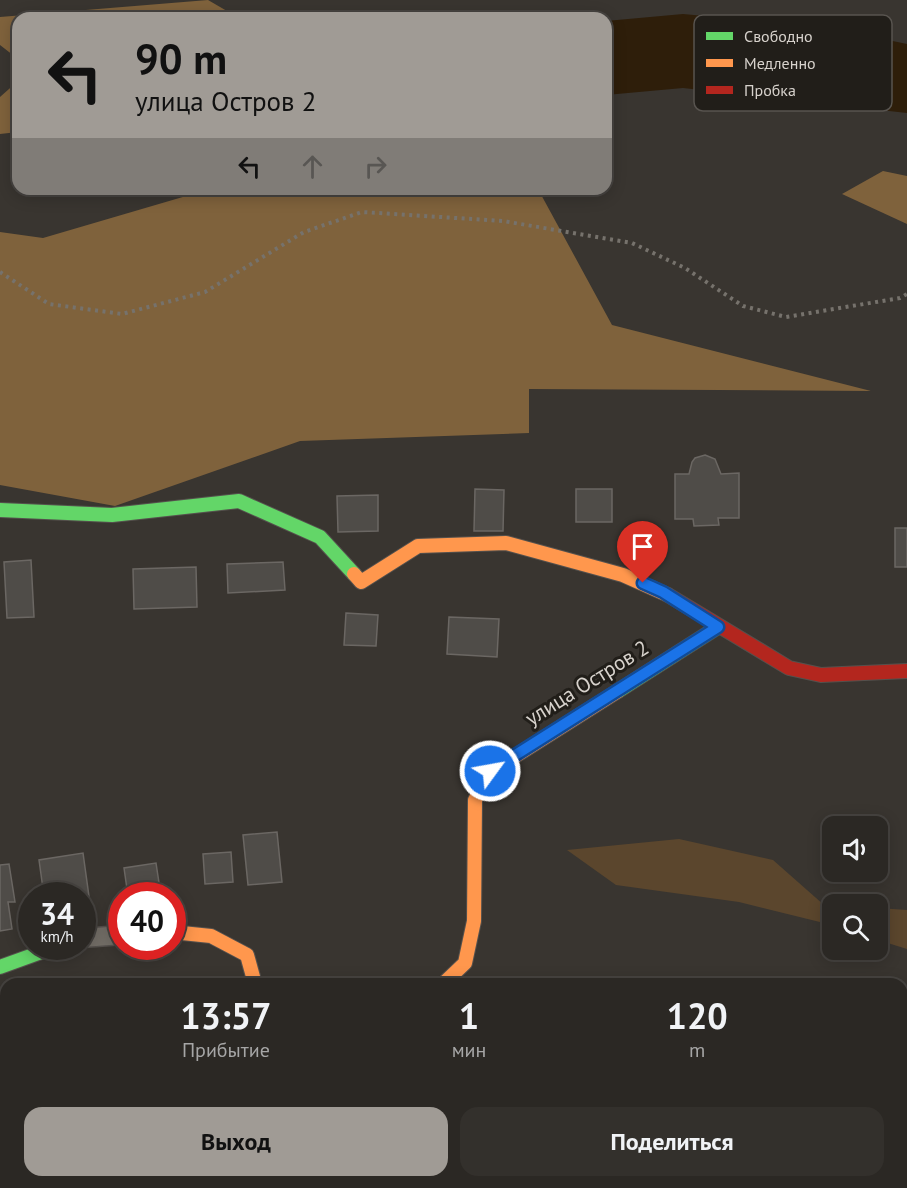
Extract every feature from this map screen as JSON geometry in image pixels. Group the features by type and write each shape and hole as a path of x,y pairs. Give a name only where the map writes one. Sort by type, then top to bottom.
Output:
{"street":[{"path":"0,510 112,515 239,501 321,537 361,582 418,546 506,543 623,575 663,592 789,668 821,675 907,671"},
{"name":"улица Остров 2","path":"449,978 465,963 474,921 475,800 490,771 718,627"},
{"path":"186,933 211,936 247,955 253,978"},
{"path":"0,967 19,960"}],"path":[{"path":"0,272 49,304 122,314 205,292 304,231 362,213 503,221 632,243 685,268 743,306 786,317 900,298 907,294"}],"shaded area":[{"path":"208,0 229,12 61,12"},
{"path":"694,15 694,89 683,88 612,94 612,20"},
{"path":"12,16 12,54 0,45 0,17"},
{"path":"892,41 907,44 907,113 889,111 892,111"},
{"path":"12,86 12,133 0,134 0,97"},
{"path":"883,171 907,176 907,224 842,194"},
{"path":"190,195 541,195 612,325 871,391 529,389 529,433 300,441 115,506 0,485 0,232 43,238"},
{"path":"679,839 773,860 822,903 822,923 739,902 616,885 567,850"},
{"path":"888,909 907,910 907,949 888,943"}],"building":[{"path":"705,455 715,459 721,474 739,473 739,518 718,518 719,525 694,526 693,519 675,519 675,474 689,474 695,458"},
{"path":"475,489 504,490 503,531 474,531"},
{"path":"576,489 612,489 612,522 576,522"},
{"path":"378,495 378,531 338,532 337,496"},
{"path":"895,528 907,528 907,567 895,567"},
{"path":"31,560 34,617 7,618 4,562"},
{"path":"283,562 285,590 228,593 227,564"},
{"path":"196,567 197,607 134,609 133,569"},
{"path":"346,613 378,615 376,646 344,645"},
{"path":"449,617 499,619 497,657 447,654"},
{"path":"277,832 282,882 248,885 243,835"},
{"path":"231,852 233,882 205,884 203,854"},
{"path":"83,853 87,882 42,882 39,860"},
{"path":"156,863 159,882 126,882 124,868"},
{"path":"9,864 15,902 8,902 12,929 0,931 0,865"}],"traffic: fast":[{"path":"0,510 112,515 239,501 320,537 354,574"},
{"path":"618,691 718,627"},
{"path":"0,967 19,960"}],"traffic: slow":[{"path":"354,574 361,582 418,546 506,543 623,575 668,595"},
{"path":"449,978 465,963 474,921 475,800 490,772 618,691"},
{"path":"186,933 211,936 247,955 253,978"}],"traffic: jam":[{"path":"668,595 789,668 821,675 907,671"}],"route":[{"path":"490,771 718,627 663,592 643,583"}]}
